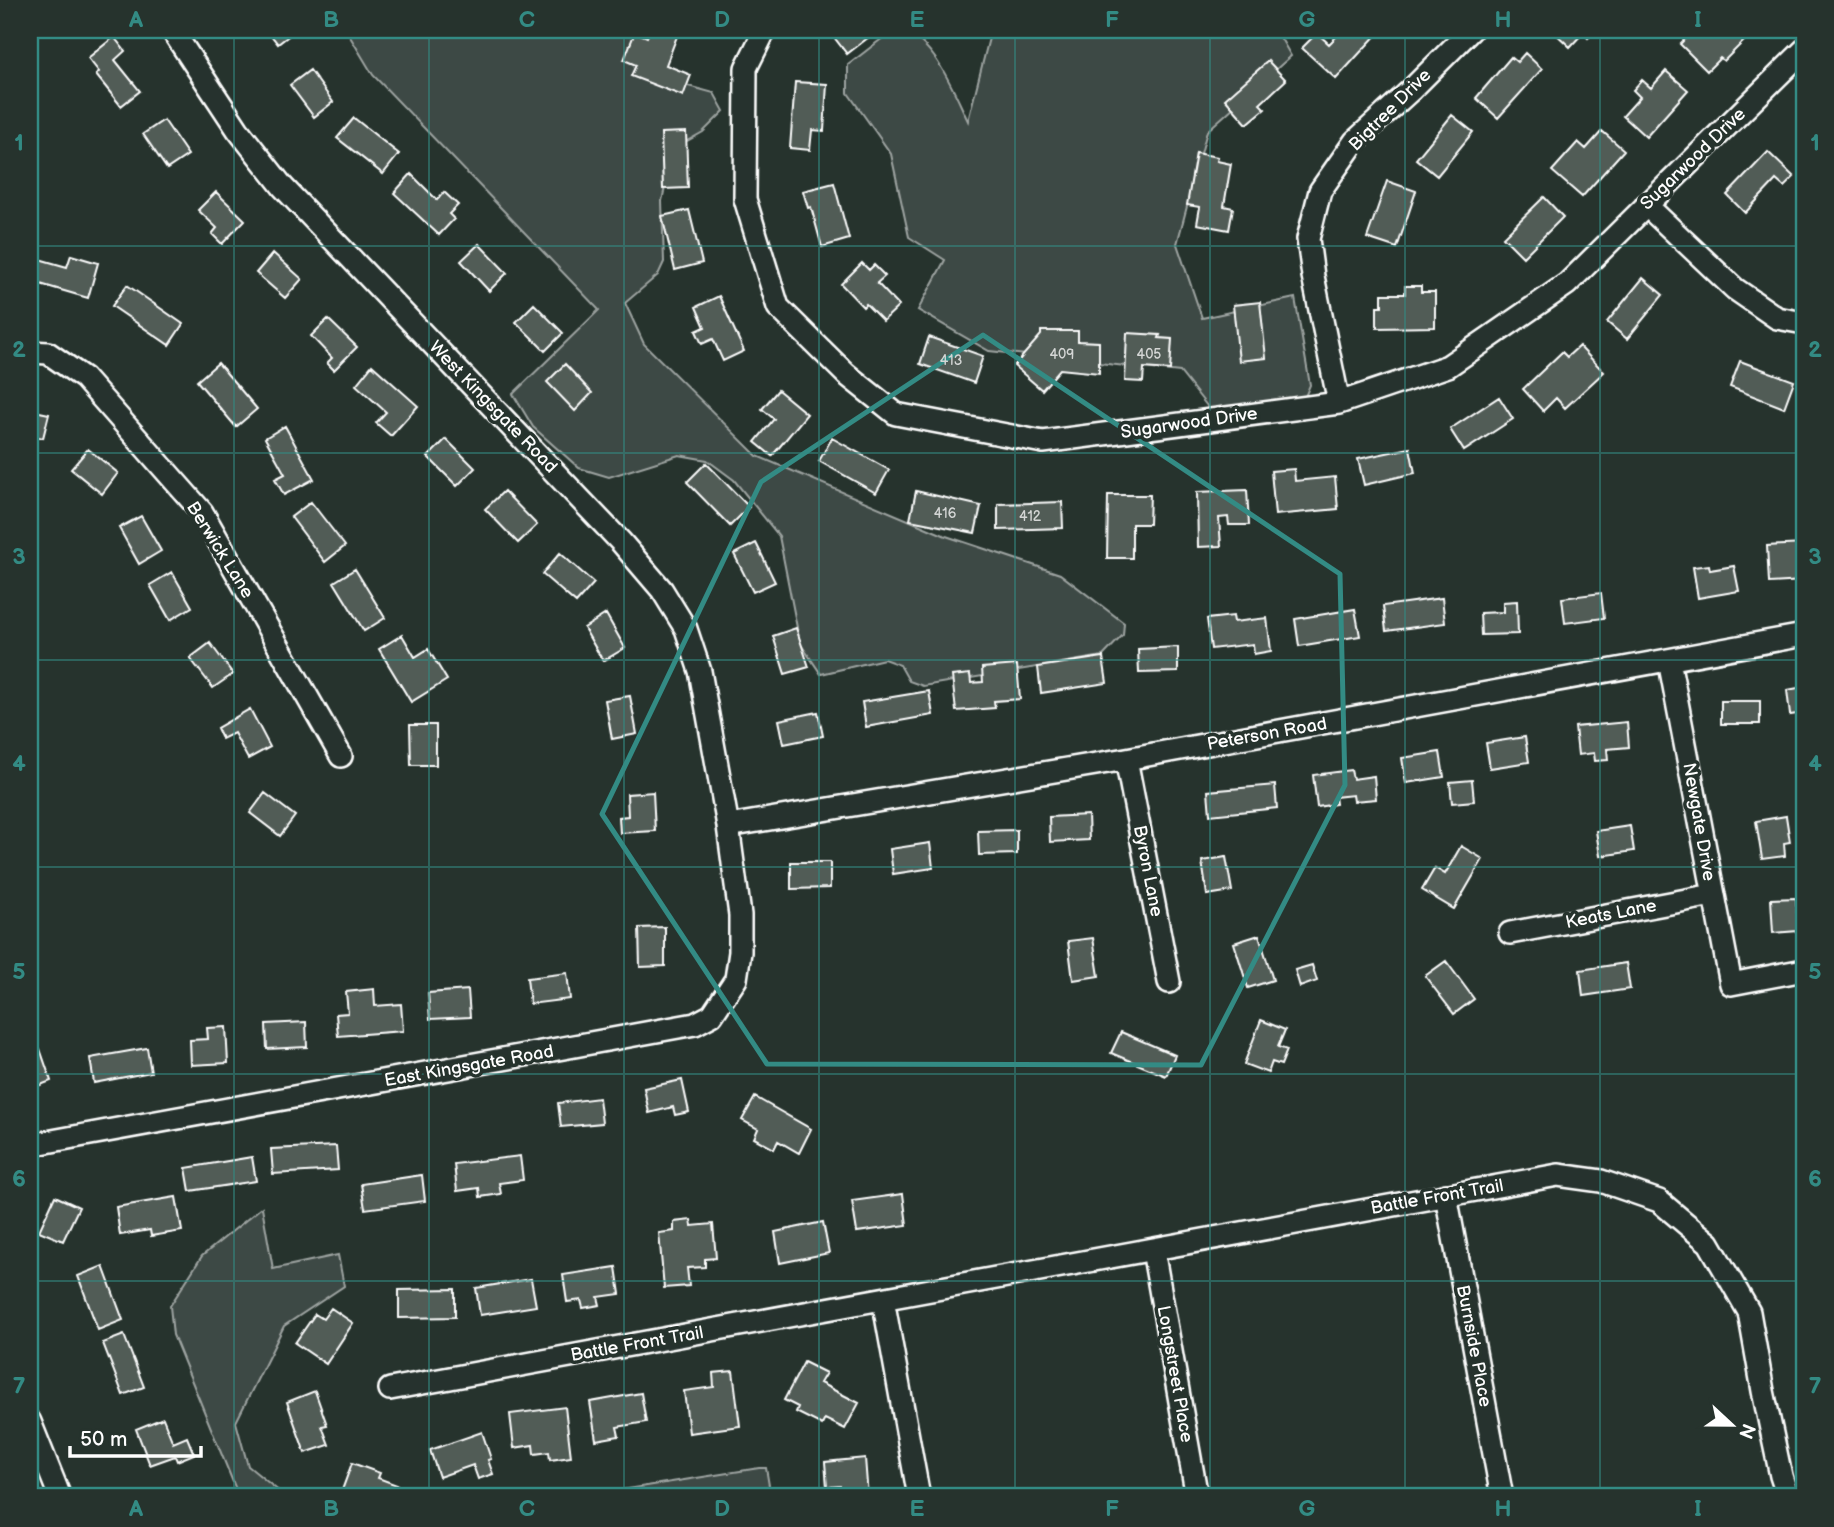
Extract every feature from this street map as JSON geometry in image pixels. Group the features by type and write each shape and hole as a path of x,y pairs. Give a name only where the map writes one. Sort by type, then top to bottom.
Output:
{"street":[{"name":"West Kingsgate Road","path":"172,30 238,130 283,187 621,542 662,590 686,629 700,671 728,826"},
{"name":"Sugarwood Drive","path":"765,30 746,68 745,199 778,307 846,374 896,414 1043,442 1339,403 1448,366 1567,284 1804,50"},
{"name":"Bigtree Drive","path":"1339,403 1312,276 1308,239 1320,191 1355,141 1471,30"},
{"path":"1646,205 1735,289 1777,318 1804,323"},
{"name":"Berwick Lane","path":"30,352 48,354 83,378 202,512 341,756"},
{"name":"Peterson Road","path":"728,826 1126,759 1804,635"},
{"name":"Newgate Drive","path":"1669,660 1731,984 1804,970"},
{"name":"Byron Lane","path":"1126,759 1169,982"},
{"name":"East Kingsgate Road","path":"30,1145 695,1024 712,1015 736,979 740,952 740,915 728,826"},
{"name":"Keats Lane","path":"1510,933 1713,895"},
{"name":"Battle Front Trail","path":"390,1389 1558,1175 1601,1181 1659,1201 1709,1243 1749,1312 1781,1476 1788,1497"},
{"name":"Burnside Place","path":"1446,1195 1502,1497"},
{"name":"Longstreet Place","path":"1153,1250 1197,1497"},
{"path":"883,1299 919,1497"},
{"path":"30,1422 60,1497"}],"highlighted area":[{"path":"983,335 1340,574 1345,785 1201,1065 767,1064 602,814 761,482"}],"shaded area":[{"path":"346,30 668,30 653,43 662,79 714,93 724,111 703,132 673,149 662,201 664,262 658,275 625,303 644,344 757,456 946,536 1060,574 1124,623 1123,635 1103,656 923,686 909,681 900,665 884,659 821,674 800,643 779,536 734,480 707,460 679,455 609,477 579,468 533,427 513,394 599,310 373,75"},
{"path":"893,30 907,33 930,51 948,79 968,121 991,30 1032,30 1060,36 1062,30 1276,30 1291,56 1207,131 1177,244 1202,318 1295,298 1310,385 1304,399 1215,416 1180,372 989,351 918,310 945,260 909,237 891,154 848,93 848,65"},
{"path":"262,1207 273,1269 338,1255 344,1286 284,1326 236,1422 248,1466 286,1497 239,1497 173,1335 170,1306 202,1256"},
{"path":"759,1468 766,1468 771,1497 578,1497"}],"building":[{"path":"267,30 296,30 278,44"},
{"path":"650,30 679,31 666,65 691,75 683,96 631,76 636,65 624,60 635,32 647,37"},
{"path":"878,30 847,54 830,32"},
{"path":"1343,30 1379,32 1336,79 1302,48 1317,33 1329,44"},
{"path":"1552,30 1596,30 1588,38 1583,33 1570,47"},
{"path":"1694,30 1701,35 1706,30 1749,30 1752,33 1724,61 1720,58 1707,71 1680,44"},
{"path":"114,37 125,51 115,60 140,91 121,106 96,75 99,72 88,58"},
{"path":"1525,53 1542,69 1498,118 1476,98 1511,57 1517,62"},
{"path":"1268,61 1286,80 1260,104 1265,109 1247,124 1225,99"},
{"path":"310,70 333,102 314,117 290,85"},
{"path":"1666,71 1688,90 1646,137 1623,116 1640,97 1633,90 1642,80 1651,88"},
{"path":"795,82 827,84 824,131 812,130 810,150 790,148"},
{"path":"1452,115 1473,132 1437,176 1416,159"},
{"path":"354,118 399,154 383,174 337,138"},
{"path":"164,120 188,155 167,169 143,134"},
{"path":"1602,131 1624,150 1582,197 1552,171 1578,142 1586,149"},
{"path":"686,132 688,188 663,189 661,133"},
{"path":"1768,152 1794,177 1784,187 1776,180 1745,213 1727,195"},
{"path":"1196,153 1218,157 1217,161 1231,164 1224,206 1233,208 1229,230 1197,224 1200,207 1187,205"},
{"path":"411,174 437,200 444,192 458,205 449,214 454,219 439,235 394,193"},
{"path":"1387,181 1416,191 1397,248 1367,238"},
{"path":"834,183 849,239 822,247 811,207 808,208 803,191"},
{"path":"216,192 245,220 222,244 212,234 217,228 198,210"},
{"path":"1544,197 1563,217 1523,257 1503,237"},
{"path":"689,210 702,263 675,270 662,216"},
{"path":"479,244 507,273 489,291 461,261"},
{"path":"273,253 302,279 285,298 256,273"},
{"path":"71,255 98,263 88,298 30,281 32,257 67,267"},
{"path":"862,263 869,270 874,265 885,276 877,283 899,306 883,321 866,304 863,307 841,284"},
{"path":"1643,278 1663,295 1627,339 1607,322"},
{"path":"127,285 183,324 169,345 112,306"},
{"path":"1405,286 1421,286 1421,292 1435,292 1435,327 1377,328 1377,306 1382,306 1382,294 1405,294"},
{"path":"719,296 744,351 723,361 713,339 702,344 696,331 705,327 696,307"},
{"path":"1260,302 1266,358 1239,361 1233,305"},
{"path":"534,304 563,333 545,351 516,322"},
{"path":"328,319 357,347 334,370 327,363 332,358 311,336"},
{"path":"1041,331 1078,331 1078,341 1099,342 1099,373 1060,369 1042,390 1014,366 1041,335"},
{"path":"1127,333 1160,335 1159,338 1172,339 1170,370 1144,368 1143,382 1125,381"},
{"path":"929,337 983,356 974,383 920,364"},
{"path":"1579,346 1604,372 1565,408 1556,398 1543,411 1523,389 1562,352 1567,357"},
{"path":"1740,361 1794,381 1784,408 1730,387"},
{"path":"218,363 257,409 236,427 197,381"},
{"path":"565,364 592,393 575,411 547,382"},
{"path":"372,365 418,406 391,436 376,423 386,412 356,385"},
{"path":"778,390 807,414 772,456 755,442 774,419 762,409"},
{"path":"1499,397 1513,419 1464,451 1450,429"},
{"path":"30,410 49,414 43,438 30,435"},
{"path":"285,426 314,479 284,495 275,479 285,474 265,438"},
{"path":"832,438 889,470 876,493 819,461"},
{"path":"446,439 475,468 457,486 428,457"},
{"path":"1410,448 1415,473 1364,485 1358,459"},
{"path":"88,449 118,473 102,494 71,469"},
{"path":"706,463 749,507 730,526 687,482"},
{"path":"1294,469 1295,481 1335,477 1338,509 1275,515 1271,471"},
{"path":"1247,490 1249,525 1229,525 1228,517 1219,518 1221,546 1198,547 1197,492"},
{"path":"504,491 537,525 518,543 485,509"},
{"path":"916,491 981,506 975,533 910,520"},
{"path":"1108,495 1150,495 1149,524 1132,524 1132,558 1107,558"},
{"path":"311,502 345,546 325,562 291,517"},
{"path":"1062,502 1063,528 998,530 998,504"},
{"path":"141,516 161,551 139,564 119,528"},
{"path":"756,543 775,582 753,592 734,554"},
{"path":"1804,544 1804,581 1769,583 1767,546"},
{"path":"560,553 594,583 576,603 542,574"},
{"path":"1709,565 1710,570 1734,566 1739,591 1698,598 1693,567"},
{"path":"355,569 385,618 364,631 334,582"},
{"path":"172,572 192,607 170,620 150,585"},
{"path":"1601,593 1604,618 1565,623 1562,598"},
{"path":"1442,598 1445,623 1386,631 1383,606"},
{"path":"1517,601 1518,634 1481,635 1480,613 1503,612 1503,602"},
{"path":"1355,609 1360,636 1299,646 1295,619"},
{"path":"606,614 625,648 603,661 584,628"},
{"path":"1233,616 1234,622 1267,618 1271,651 1254,654 1253,644 1211,649 1207,619"},
{"path":"796,628 809,667 785,674 773,636"},
{"path":"402,635 415,657 428,649 447,680 411,702 379,649"},
{"path":"210,643 233,674 213,688 190,658"},
{"path":"1178,647 1178,672 1139,673 1138,649"},
{"path":"1103,657 1107,683 1041,693 1038,667"},
{"path":"1017,665 1020,699 994,701 995,708 956,711 952,676 970,674 971,683 983,682 982,668"},
{"path":"1804,687 1804,713 1790,715 1787,690"},
{"path":"929,691 933,715 866,727 862,702"},
{"path":"630,696 637,734 612,739 605,700"},
{"path":"1721,701 1760,701 1760,724 1721,724"},
{"path":"250,709 270,747 248,759 234,733 222,739 217,728"},
{"path":"818,712 823,736 784,744 779,720"},
{"path":"1627,722 1629,747 1607,749 1608,760 1595,761 1594,753 1578,755 1575,727"},
{"path":"410,725 436,725 436,765 411,765"},
{"path":"1525,737 1529,762 1490,768 1486,743"},
{"path":"1440,752 1444,777 1406,783 1402,758"},
{"path":"1351,770 1353,779 1374,776 1376,799 1354,801 1353,795 1335,797 1336,804 1317,807 1313,775"},
{"path":"1472,780 1474,801 1452,803 1450,782"},
{"path":"1275,785 1277,808 1210,815 1208,791"},
{"path":"653,792 655,831 620,833 619,817 628,816 627,794"},
{"path":"265,793 295,816 280,836 250,813"},
{"path":"1088,815 1089,840 1050,842 1049,817"},
{"path":"1786,816 1790,842 1784,843 1785,856 1762,859 1756,821"},
{"path":"1630,826 1634,851 1600,856 1596,831"},
{"path":"1017,830 1017,854 979,855 978,831"},
{"path":"930,843 933,868 893,874 890,849"},
{"path":"1461,846 1483,859 1454,909 1422,890 1435,868 1445,874"},
{"path":"1226,857 1232,891 1207,895 1202,861"},
{"path":"791,862 830,862 830,888 791,889"},
{"path":"1796,898 1798,931 1773,933 1771,899"},
{"path":"665,927 665,966 640,967 639,928"},
{"path":"1259,935 1273,980 1248,988 1234,943"},
{"path":"1093,938 1099,976 1073,980 1068,941"},
{"path":"1446,961 1474,999 1454,1014 1425,976"},
{"path":"1626,963 1630,989 1583,996 1580,970"},
{"path":"1312,965 1317,981 1300,987 1295,970"},
{"path":"567,973 570,999 530,1004 527,978"},
{"path":"374,989 375,1006 401,1004 403,1031 338,1036 336,1014 348,1013 346,992"},
{"path":"468,990 470,1017 430,1019 428,993"},
{"path":"1261,1020 1285,1030 1278,1047 1287,1050 1281,1065 1272,1062 1268,1073 1244,1064"},
{"path":"306,1022 307,1047 267,1049 266,1024"},
{"path":"226,1027 228,1063 191,1065 190,1040 208,1039 207,1028"},
{"path":"1121,1032 1175,1055 1166,1076 1111,1053"},
{"path":"30,1039 34,1051 40,1049 51,1081 30,1089"},
{"path":"147,1048 151,1072 94,1083 90,1058"},
{"path":"682,1080 689,1112 675,1115 673,1107 649,1113 644,1088"},
{"path":"755,1097 811,1129 799,1153 778,1141 774,1149 754,1138 758,1129 742,1120"},
{"path":"599,1098 602,1123 561,1127 558,1103"},
{"path":"336,1146 338,1170 273,1174 271,1149"},
{"path":"520,1156 523,1180 499,1183 501,1194 480,1197 479,1188 457,1191 454,1164"},
{"path":"252,1157 256,1181 190,1191 186,1168"},
{"path":"422,1175 425,1201 365,1209 361,1184"},
{"path":"903,1194 907,1225 857,1232 852,1201"},
{"path":"55,1196 79,1207 63,1241 39,1231"},
{"path":"176,1197 182,1231 151,1236 150,1230 120,1235 116,1207"},
{"path":"691,1220 692,1226 713,1224 716,1258 705,1259 705,1267 687,1268 689,1286 664,1288 659,1233 674,1231 674,1222"},
{"path":"823,1222 829,1253 780,1263 775,1232"},
{"path":"103,1266 123,1320 98,1330 78,1276"},
{"path":"616,1267 620,1294 598,1297 600,1305 583,1308 581,1300 567,1302 563,1275"},
{"path":"531,1279 536,1306 480,1315 476,1288"},
{"path":"455,1289 455,1317 399,1318 399,1290"},
{"path":"331,1308 353,1323 326,1364 295,1343 315,1314 323,1319"},
{"path":"124,1335 144,1387 123,1395 103,1343"},
{"path":"804,1362 826,1373 820,1383 859,1403 845,1429 825,1419 822,1425 796,1412 798,1407 784,1400"},
{"path":"733,1371 740,1426 689,1433 684,1391 714,1387 713,1373"},
{"path":"315,1391 327,1425 322,1426 329,1445 305,1453 287,1402"},
{"path":"641,1393 646,1422 617,1427 619,1436 596,1440 590,1402"},
{"path":"565,1407 571,1457 550,1460 549,1452 534,1454 533,1445 514,1448 510,1414"},
{"path":"163,1418 173,1443 187,1437 194,1454 177,1461 175,1456 150,1465 136,1429"},
{"path":"482,1432 493,1474 478,1479 473,1465 439,1477 430,1450"},
{"path":"865,1458 868,1497 841,1497 840,1486 827,1487 825,1462"},
{"path":"352,1463 380,1473 378,1478 397,1485 393,1497 353,1497 341,1493"}]}
